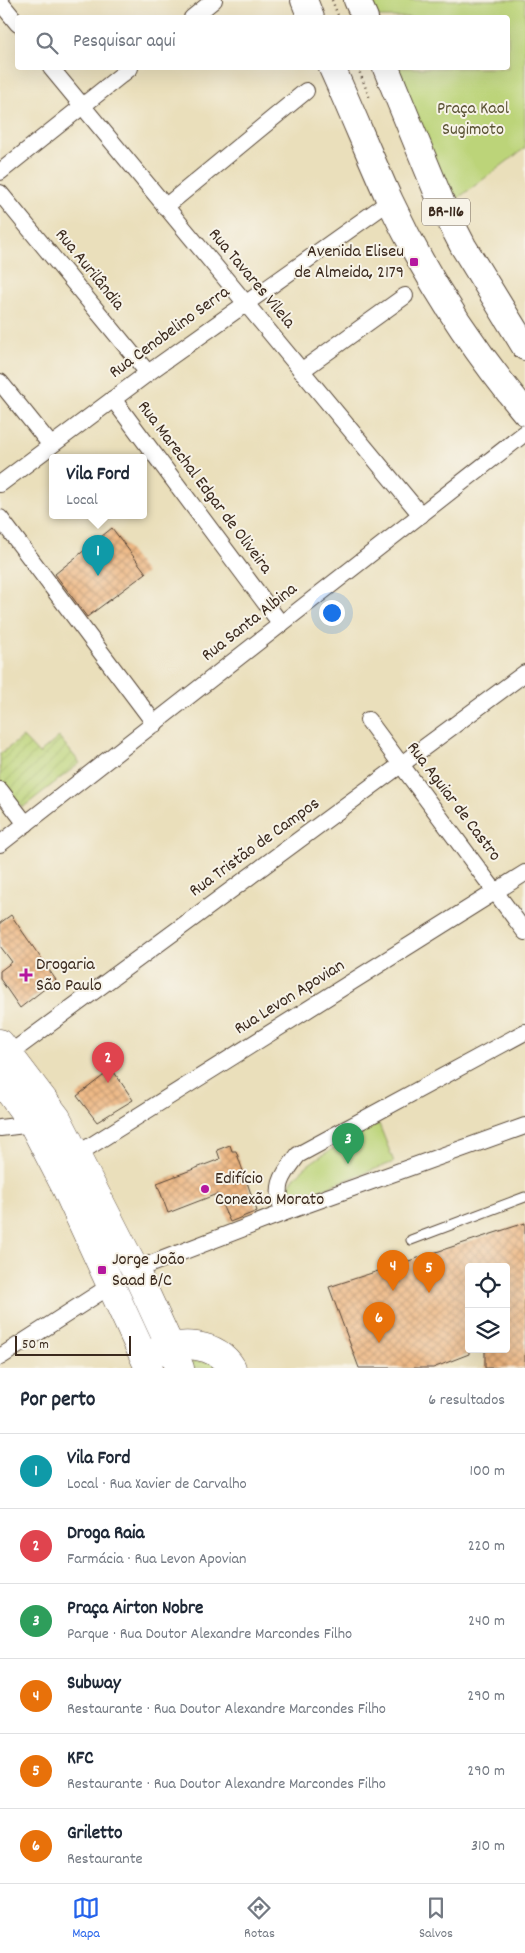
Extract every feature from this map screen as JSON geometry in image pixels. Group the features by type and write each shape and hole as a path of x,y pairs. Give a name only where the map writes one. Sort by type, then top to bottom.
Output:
{"highway":[{"path":"3,1059 33,1124 66,1188 147,1363 175,1357 183,1345 210,1349 221,1354 232,1368"},
{"path":"3,1059 57,1118 135,1270 175,1357"}],"main road":[{"path":"304,0 310,15"},
{"path":"357,0 364,15"},
{"name":"BR-116","path":"333,70 390,201 419,258 451,311 525,412"},
{"name":"BR-116","path":"387,70 459,238 525,347"}],"street":[{"path":"196,15 214,0"},
{"path":"4,3 15,20"},
{"name":"Rua Tavares Vilela","path":"53,70 421,515"},
{"path":"0,172 127,70"},
{"path":"165,207 306,91"},
{"name":"Rua Aurilândia","path":"0,193 148,373"},
{"name":"Rua Cenobelino Serra","path":"0,484 50,444 390,201"},
{"path":"301,371 405,296"},
{"path":"0,382 50,444"},
{"name":"Rua Marechal Edgar de Oliveira","path":"112,400 281,624"},
{"name":"Rua Santa Albina","path":"0,844 525,434"},
{"path":"0,518 155,724"},
{"name":"Rua Tristão de Campos","path":"3,1059 525,673"},
{"name":"Rua Aguiar de Castro","path":"368,720 525,932"},
{"path":"0,790 26,824"},
{"name":"Rua Levon Apovian","path":"76,1155 525,873"},
{"path":"283,1213 278,1195 283,1176 298,1155 525,1032"},
{"path":"0,1128 33,1124"},
{"path":"135,1270 283,1213 525,1126"},
{"path":"0,1357 110,1286"}],"lane":[{"path":"411,1240 525,1197"}],"path":[{"path":"332,0 338,15"}],"green space":[{"name":"Praça Kaol Sugimoto","path":"365,0 525,0 525,148 453,202 395,70 510,70 510,15 371,15"},
{"path":"23,737 39,754 59,737 80,763 22,808 0,779 0,754"},
{"path":"379,1124 394,1162 289,1201 286,1191 292,1180 302,1170 327,1152"},
{"path":"191,1361 217,1362 221,1368 193,1368"}],"building":[{"path":"112,528 146,573 87,617 55,574"},
{"name":"Drogaria São Paulo","path":"11,915 56,980 20,1008 0,979 0,971 12,962 0,946 0,923"},
{"path":"112,1069 133,1100 97,1122 77,1096"},
{"name":"Edifício Conexão Morato","path":"230,1145 232,1151 236,1151 257,1211 230,1222 217,1194 168,1213 157,1183 220,1159 217,1150"},
{"path":"525,1223 525,1368 485,1368 485,1353 510,1353 510,1263 465,1263 465,1353 469,1354 433,1368 359,1368 329,1287"}],"place":[{"name":"Avenida Eliseu de Almeida, 2179","path":"414,262"},
{"name":"Vila Ford","path":"98,576"},
{"name":"Drogaria São Paulo","path":"26,975"},
{"name":"Droga Raia","path":"108,1083"},
{"name":"Praça Airton Nobre","path":"348,1164"},
{"name":"Edifício Conexão Morato","path":"205,1189"},
{"name":"Jorge João Saad B/C","path":"102,1270"},
{"name":"Subway","path":"393,1291"},
{"name":"KFC","path":"429,1293"},
{"name":"Griletto","path":"379,1343"}]}
